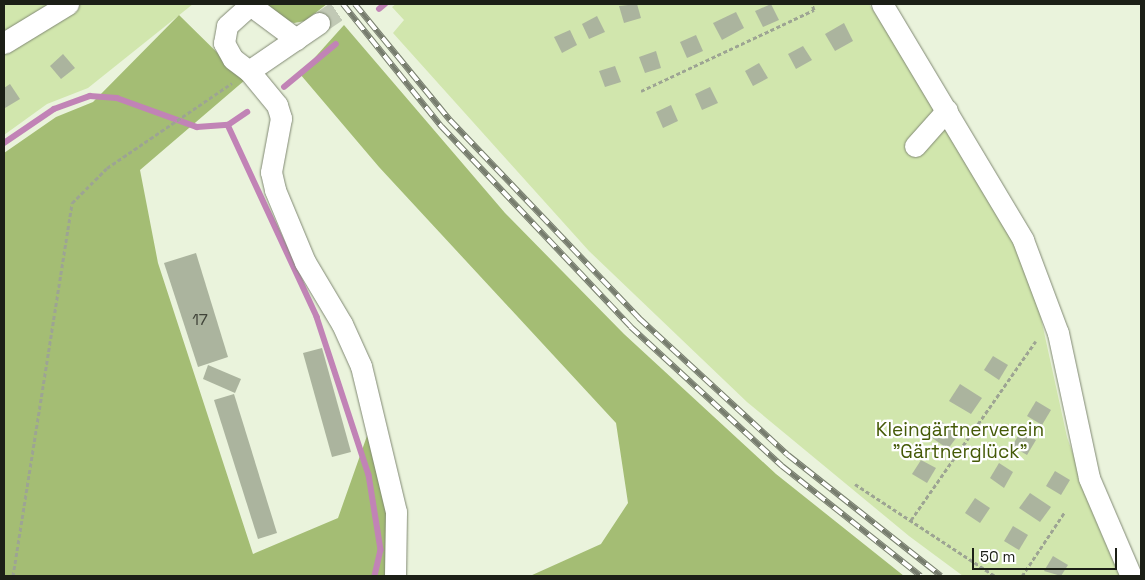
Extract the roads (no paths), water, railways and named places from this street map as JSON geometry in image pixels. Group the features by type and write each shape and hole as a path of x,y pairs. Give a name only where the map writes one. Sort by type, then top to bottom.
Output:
{"street":[{"path":"4,43 68,4"},
{"path":"296,39 249,4 233,18 224,35 227,52 249,71 268,92 281,118 272,172 274,190 305,262 342,324 362,366 396,512 395,576"},
{"path":"882,4 1023,240 1042,285 1058,333 1089,478 1131,576"},
{"path":"249,71 319,23"},
{"path":"915,146 947,110"}],"waterway":[{"path":"379,9 385,4"},
{"path":"284,87 336,44"},
{"path":"4,143 54,109 90,96 117,98 197,127 228,125 247,112"},
{"path":"228,125 317,317 369,475 381,550 375,576"}],"tunnel":[{"path":"319,23 347,4"}],"railway":[{"path":"343,4 442,127 631,327 782,466 921,576"},
{"path":"355,4 450,120 639,318 788,455 941,576"}],"park label":[{"name":"Kleingärtnerverein \"Gärtnerglück\"","path":"960,441"}]}
